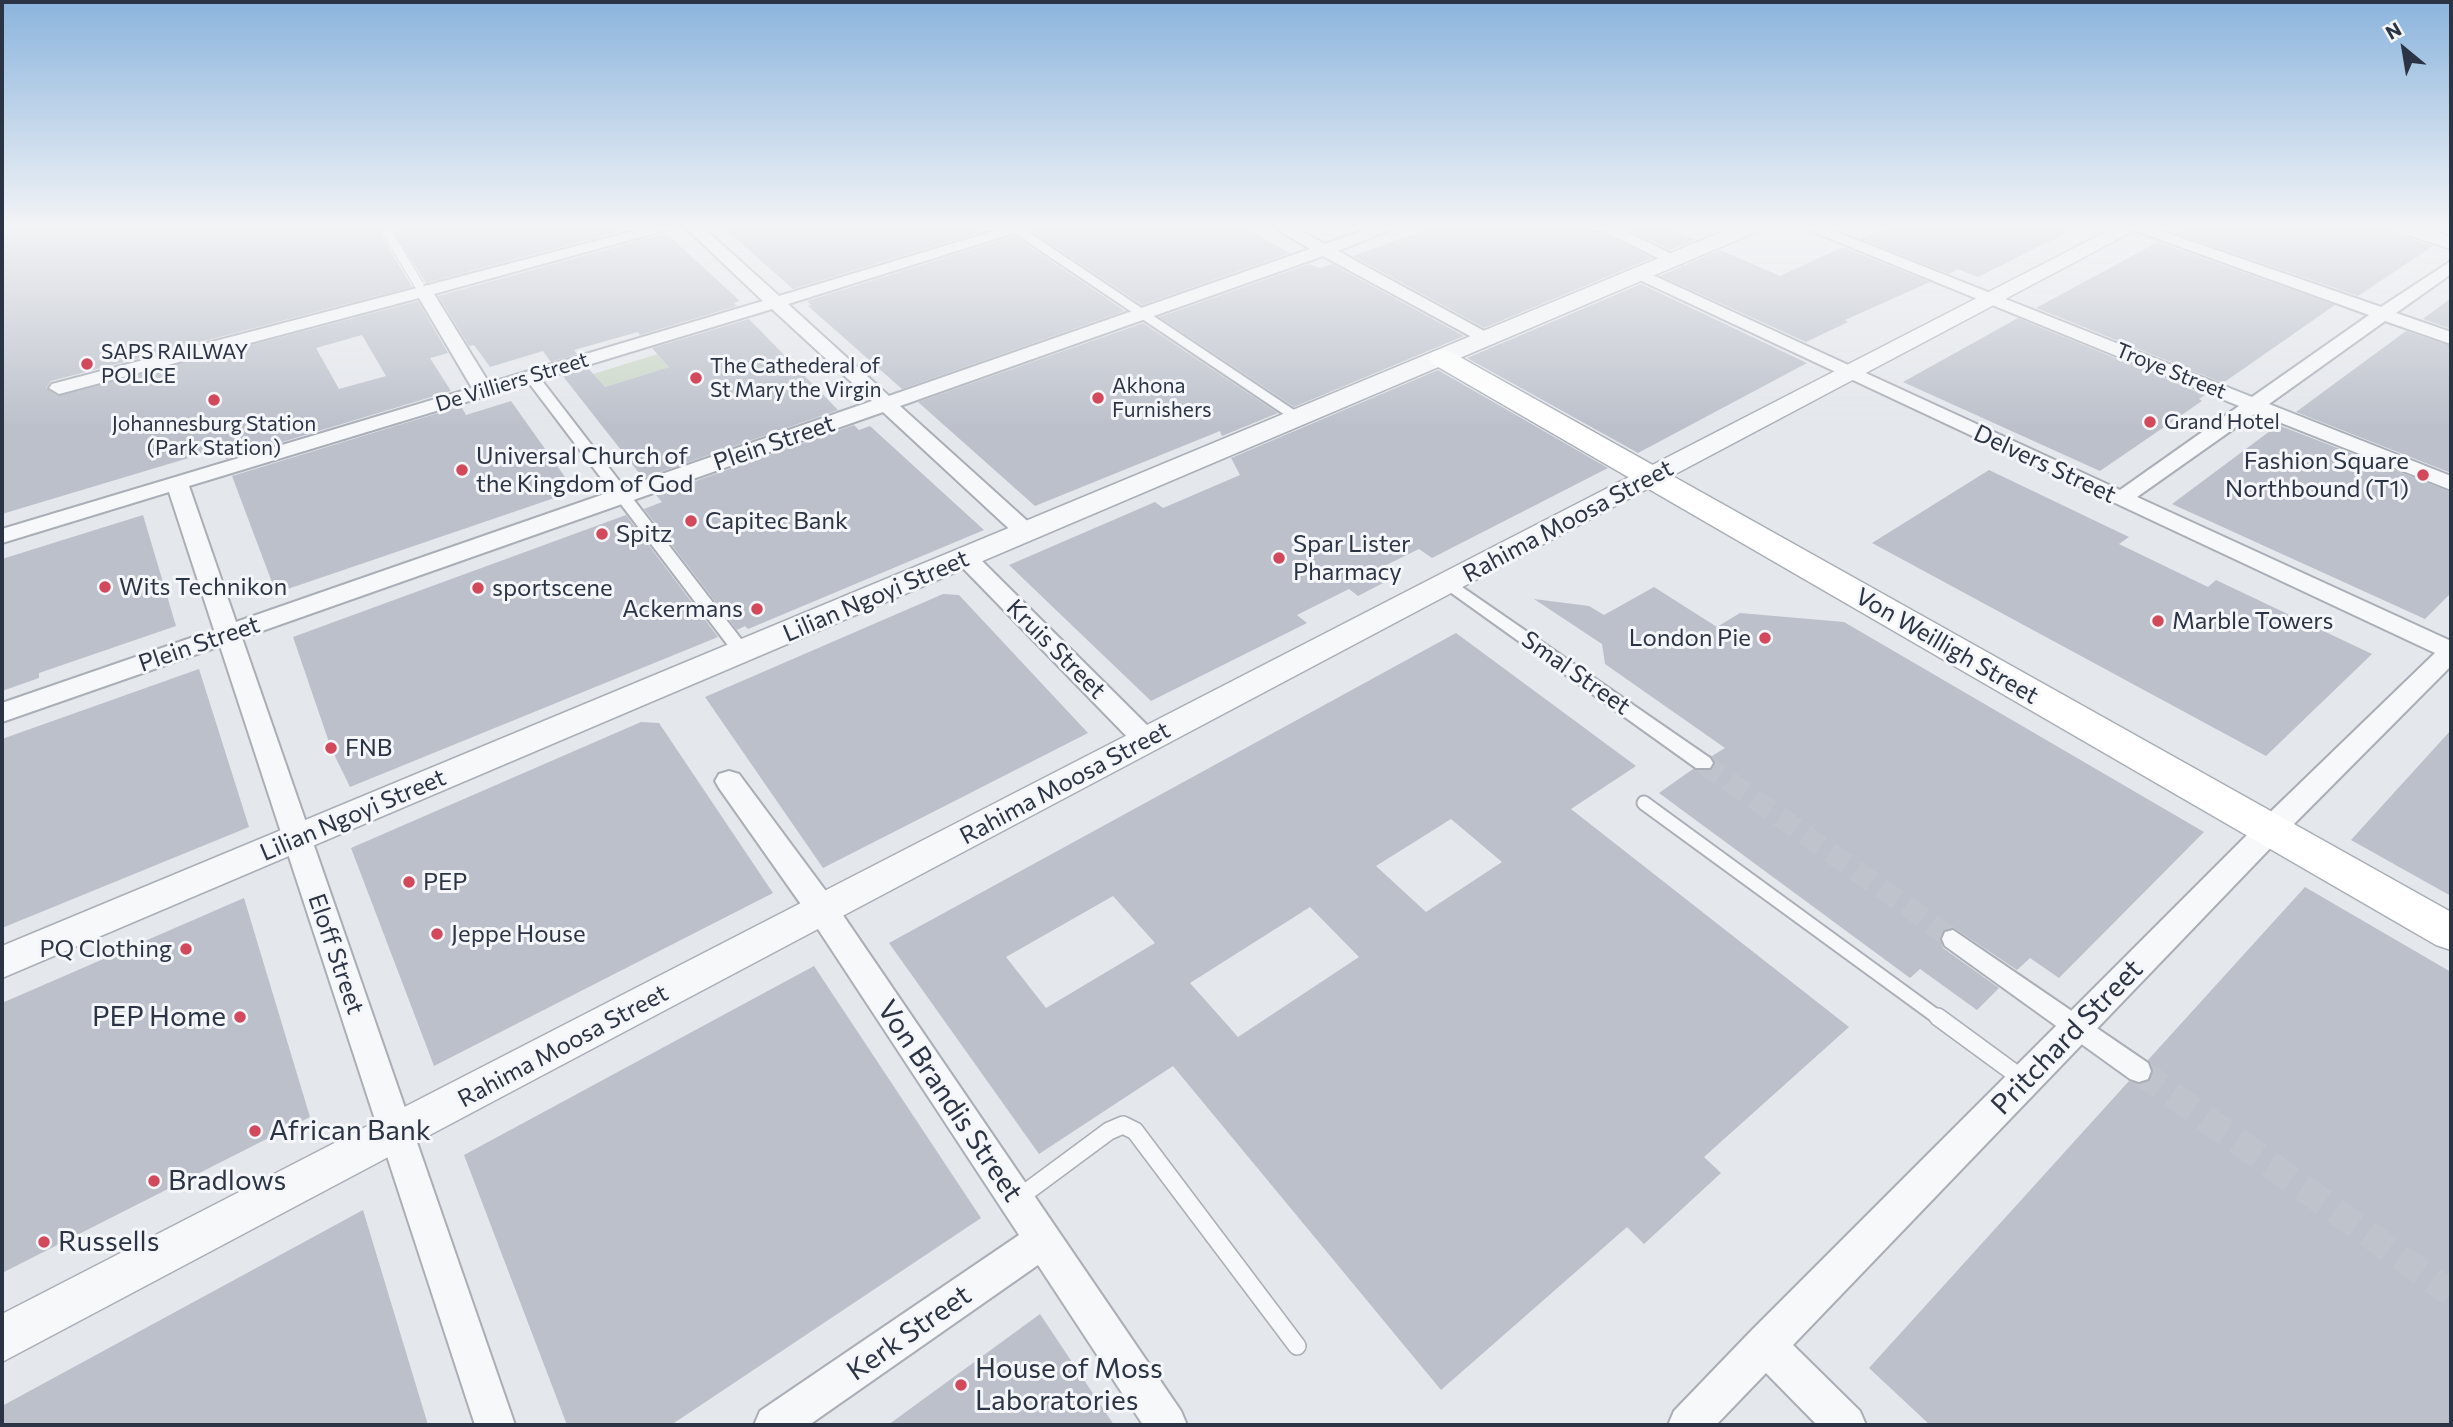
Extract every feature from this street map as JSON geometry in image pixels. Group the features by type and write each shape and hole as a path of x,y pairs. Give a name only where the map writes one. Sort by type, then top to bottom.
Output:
{"main road":[{"name":"Von Weilligh Street","path":"1443,358 2451,933"}],"street":[{"path":"59,388 397,295"},
{"path":"425,295 484,390"},
{"path":"769,295 1026,532"},
{"name":"De Villiers Street","path":"2,536 801,295"},
{"path":"1113,295 1299,418"},
{"name":"Plein Street","path":"2,713 1197,295"},
{"path":"1407,295 1488,338"},
{"name":"Lilian Ngoyi Street","path":"2,962 1592,295"},
{"name":"Delvers Street","path":"1681,295 2451,652"},
{"name":"Troye Street","path":"1980,295 2451,484"},
{"name":"Rahima Moosa Street","path":"2,1339 2004,295"},
{"path":"2326,295 2451,338"},
{"path":"2121,499 2410,295"},
{"path":"531,376 742,652"},
{"name":"Eloff Street","path":"177,483 226,635 298,838 495,1425"},
{"name":"Kruis Street","path":"966,558 1147,741"},
{"name":"Smal Street","path":"1448,583 1703,763"},
{"name":"Pritchard Street","path":"1688,1425 2270,830 2451,652"},
{"name":"Von Brandis Street","path":"729,780 822,911 1167,1425"},
{"path":"1953,939 2139,1071"},
{"name":"Kerk Street","path":"774,1425 1043,1240"},
{"path":"1765,1345 1846,1425"}],"lane":[{"path":"1644,803 2025,1080"},
{"path":"1016,1200 1109,1130 1123,1125 1136,1131 1297,1346"}],"green space":[{"path":"658,354 669,367 605,387 593,374"}],"building":[{"path":"2,295 383,295 51,381 46,388 58,396 418,301 448,353 430,358 451,391 226,459 222,448 2,514","holes":["362,335 386,376 339,389 316,348"]},
{"path":"733,295 740,301 734,303 737,306 640,335 638,332 574,350 577,354 551,362 543,351 490,367 474,345 469,346 438,296"},
{"path":"827,295 1101,295 1125,311 902,389 808,306 811,305 807,301"},
{"path":"1126,295 1172,295 1142,305"},
{"path":"1222,295 1388,295 1464,336 1294,407 1159,317"},
{"path":"1423,295 1564,295 1484,328"},
{"path":"1616,295 1663,295 1807,363 1638,453 1467,358"},
{"path":"1701,295 1902,295 1845,320 1848,322 1806,342"},
{"path":"2061,295 2306,295 2335,305 2223,383 2036,308"},
{"path":"2451,298 2451,329 2423,319"},
{"path":"2018,318 2205,395 2199,399 2202,401 2100,471 1903,382"},
{"path":"749,319 838,410 643,478 562,375 588,368 605,387 669,367 652,348"},
{"path":"1143,323 1278,413 1222,436 1220,431 1035,506 918,402"},
{"path":"2406,331 2451,346 2451,473 2296,412"},
{"path":"1438,370 1608,468 1432,558 1419,549 1372,572 1385,582 1358,596 1349,589 1297,615 1307,623 1151,701 1009,565 1155,502 1163,508 1240,475 1231,458"},
{"path":"511,401 575,491 276,593 232,476 461,406 466,415"},
{"path":"854,425 859,430 870,426 984,530 748,629 745,626 737,630 644,509 662,502 656,495"},
{"path":"2278,425 2451,492 2451,593 2425,619 2172,504"},
{"name":"Marble Towers","path":"1989,470 2129,537 2119,544 2208,587 2216,580 2372,654 2266,756 1872,543"},
{"name":"Wits Technikon","path":"143,515 176,626 39,673 39,678 2,691 2,559"},
{"path":"626,515 718,637 350,787 331,748 293,637"},
{"path":"1654,587 1717,627 1740,613 1844,622 2204,832 2059,978 2030,958 2017,970 1954,928 1944,929 1940,938 1943,948 1999,988 1977,1010 1920,969 1910,978 1659,793 1693,769 1712,769 1715,762 1712,756 1725,748 1605,664 1602,644 1534,599 1589,606 1604,615"},
{"path":"943,594 959,595 1088,733 823,868 705,697"},
{"path":"1456,633 1636,766 1571,809 1849,1027 1704,1157 1721,1173 1644,1244 1627,1227 1441,1390 1173,1066 1039,1154 889,943","holes":["1451,819 1502,862 1426,912 1376,866","1113,896 1155,943 1046,1008 1006,957","1310,907 1359,957 1238,1037 1190,983"]},
{"path":"199,669 249,827 2,928 2,739"},
{"path":"641,722 659,723 773,893 434,1066 351,848"},
{"path":"2451,730 2451,896 2351,840"},
{"path":"2305,887 2451,972 2451,1425 1930,1425 1869,1368 2129,1081 2140,1084 2150,1080 2153,1070 2148,1060"},
{"path":"244,898 310,1117 2,1273 2,1003"},
{"path":"814,966 981,1218 671,1425 567,1425 464,1155"},
{"path":"363,1210 428,1425 2,1425 2,1406"},
{"path":"1040,1314 1114,1425 888,1425"}],"tunnel":[{"path":"1703,763 1953,939"},
{"path":"2139,1071 2451,1293"}],"place":[{"name":"SAPS RAILWAY POLICE","path":"87,364"},
{"name":"The Cathederal of St Mary the Virgin","path":"696,378"},
{"name":"Akhona Furnishers","path":"1098,398"},
{"name":"Johannesburg Station (Park Station)","path":"214,400"},
{"name":"Grand Hotel","path":"2150,422"},
{"name":"Universal Church of the Kingdom of God","path":"462,470"},
{"name":"Fashion Square Northbound (T1)","path":"2423,475"},
{"name":"Capitec Bank","path":"691,521"},
{"name":"Spitz","path":"602,534"},
{"name":"Spar Lister Pharmacy","path":"1279,558"},
{"name":"Wits Technikon","path":"105,587"},
{"name":"sportscene","path":"478,588"},
{"name":"Ackermans","path":"757,609"},
{"name":"Marble Towers","path":"2158,621"},
{"name":"London Pie","path":"1765,638"},
{"name":"FNB","path":"331,748"},
{"name":"PEP","path":"409,882"},
{"name":"Jeppe House","path":"437,934"},
{"name":"PQ Clothing","path":"186,949"},
{"name":"PEP Home","path":"240,1017"},
{"name":"African Bank","path":"255,1131"},
{"name":"Bradlows","path":"154,1181"},
{"name":"Russells","path":"44,1242"},
{"name":"House of Moss Laboratories","path":"961,1385"}]}
